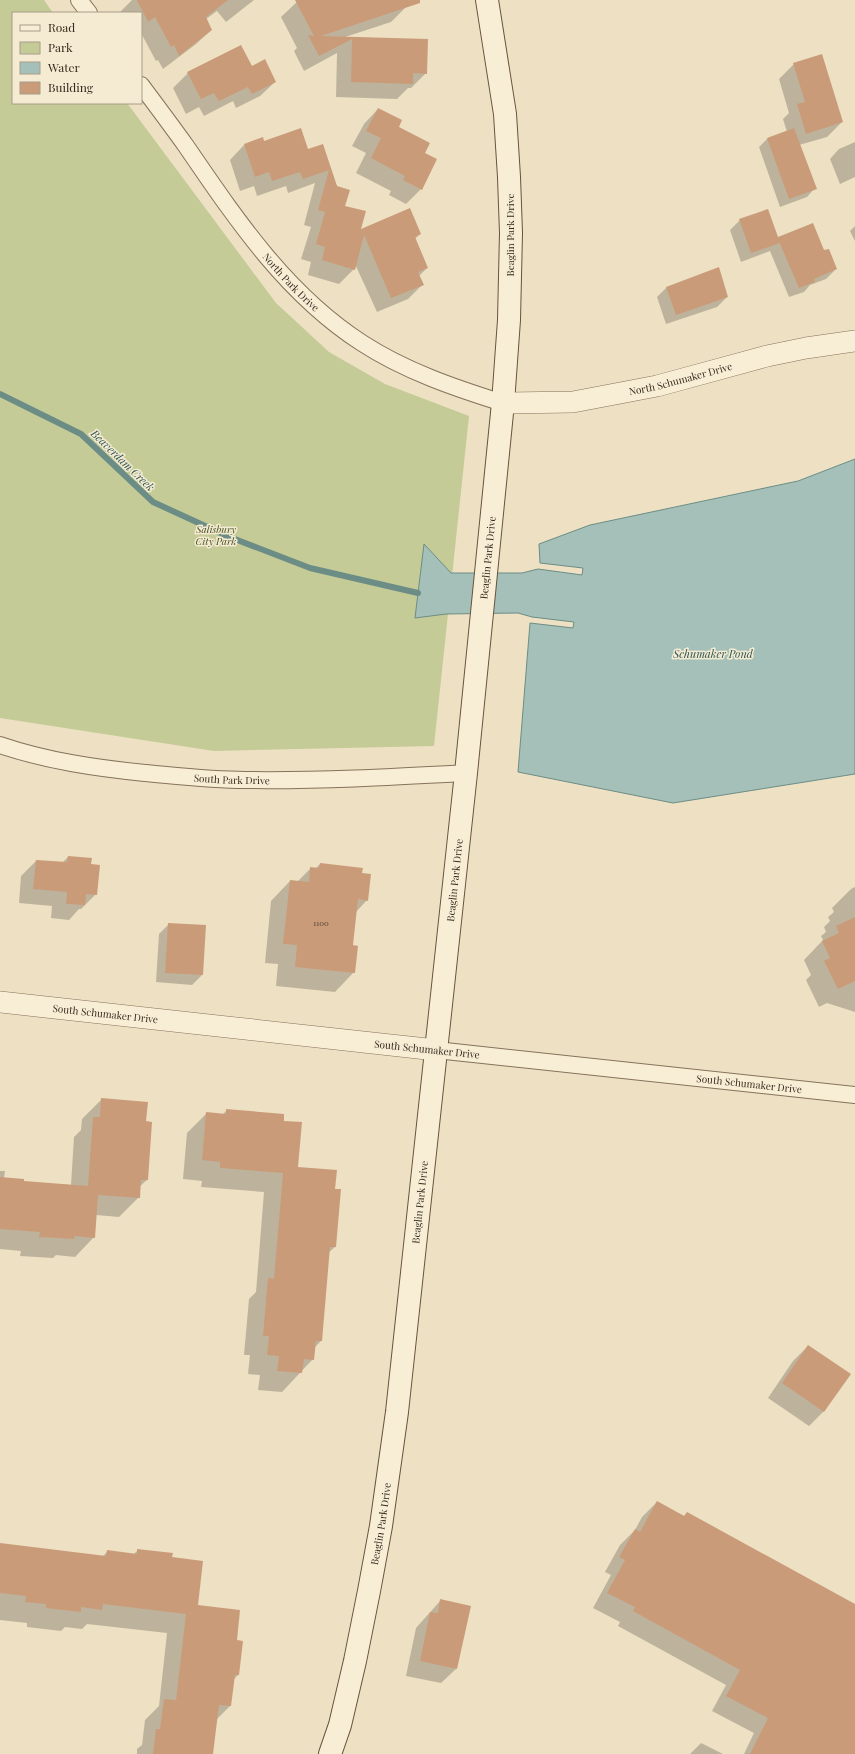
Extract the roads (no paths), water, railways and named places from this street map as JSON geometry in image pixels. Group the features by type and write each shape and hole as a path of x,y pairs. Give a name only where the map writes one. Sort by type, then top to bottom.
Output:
{"main road":[{"name":"Beaglin Park Drive","path":"330,1754 340,1725 355,1661 381,1526 397,1412 466,773 504,403 511,233 509,184 505,114 487,0"}],"street":[{"path":"79,0 88,12"},
{"name":"North Park Drive","path":"142,86 227,206 264,254 282,275 308,301 336,325 386,357 450,386 504,403"},
{"name":"North Schumaker Drive","path":"504,403 572,402 657,386 775,354 855,341"},
{"name":"South Park Drive","path":"0,745 19,752 71,763 183,776 244,780 342,779 466,773"},
{"name":"South Schumaker Drive","path":"0,1002 855,1095"}],"water":[{"name":"Schumaker Pond","path":"855,459 855,774 673,803 518,772 530,623 573,628 574,622 532,617 518,613 446,614 415,618 424,544 451,573 522,573 538,569 582,575 583,568 540,563 539,544 590,525 798,481"}],"waterway":[{"name":"Beaverdam Creek","path":"0,394 81,434 153,502 227,536 310,568 418,593"}],"park label":[{"name":"Salisbury City Park","path":"216,534"}]}
